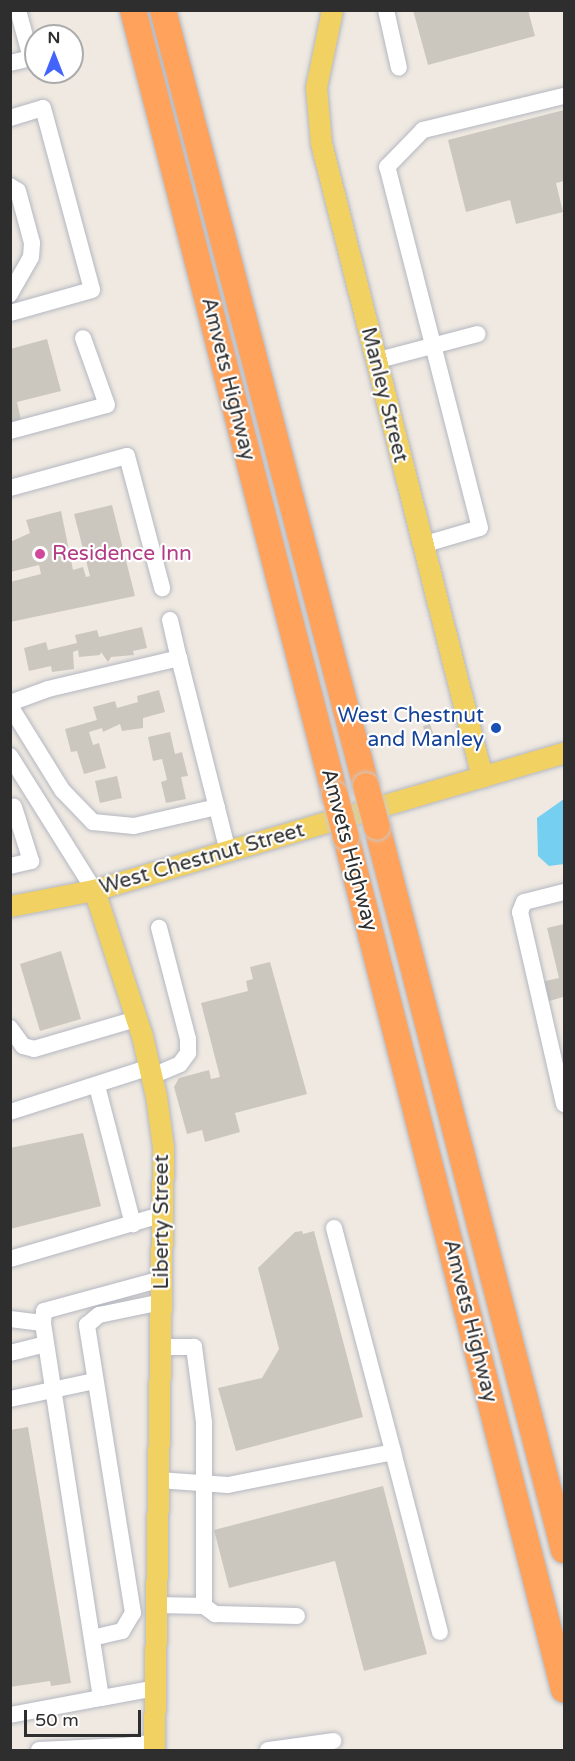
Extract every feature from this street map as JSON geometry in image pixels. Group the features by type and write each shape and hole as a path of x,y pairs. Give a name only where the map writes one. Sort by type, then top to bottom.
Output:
{"highway":[{"name":"Amvets Highway","path":"133,10 564,1690"},
{"name":"Amvets Highway","path":"163,10 564,1550"}],"main road":[{"name":"Manley Street","path":"332,10 318,75 318,122 375,361 482,777"},
{"name":"West Chestnut Street","path":"10,906 94,890 564,753"},
{"name":"Liberty Street","path":"94,890 151,1072 163,1147 164,1214 154,1747"}],"street":[{"path":"10,63 31,58 18,10"},
{"path":"386,10 399,68"},
{"path":"422,545 480,528 387,167 423,130 564,96"},
{"path":"10,118 43,108 92,290 10,313"},
{"path":"10,186 18,191 32,243 31,257 10,294"},
{"path":"375,361 478,334"},
{"path":"10,431 107,405 83,338"},
{"path":"10,488 127,456 162,588"},
{"path":"170,620 228,852"},
{"path":"180,658 48,689 10,704 62,790 93,822 134,826 217,807"},
{"name":"Liberty Street","path":"10,756 94,890"},
{"path":"10,866 32,861 12,805 36,797"},
{"path":"564,892 524,902 520,912 564,1104"},
{"path":"10,1112 180,1064 188,1053 188,1039 159,928"},
{"path":"10,1028 23,1046 34,1049 136,1019"},
{"path":"97,1086 133,1224"},
{"path":"10,1259 164,1214"},
{"path":"334,1228 440,1632"},
{"path":"101,1698 46,1344 44,1311 162,1279"},
{"path":"92,1638 122,1631 133,1613 87,1325 99,1315 162,1302"},
{"path":"10,1319 43,1323"},
{"path":"10,1353 46,1344"},
{"path":"161,1347 194,1347 204,1422 202,1485 204,1606"},
{"path":"10,1399 95,1381"},
{"path":"159,1480 202,1485 228,1485 393,1452"},
{"path":"157,1605 204,1606 216,1614 297,1616"},
{"path":"10,1715 156,1688"},
{"path":"268,1750 333,1741"},
{"path":"39,1750 154,1747"}],"water":[{"path":"564,799 564,864 549,866 538,856 537,818"}],"building":[{"path":"413,10 528,10 535,36 428,65"},
{"path":"564,110 564,181 556,183 563,212 516,224 510,200 466,212 448,140"},
{"path":"47,339 61,391 17,402 21,420 10,423 10,349"},
{"name":"Residence Inn","path":"112,505 135,596 10,622 10,582 41,574 39,565 10,572 10,542 30,533 26,520 61,511 73,570 83,567 86,577 90,576 74,514"},
{"path":"142,627 147,648 133,651 134,655 111,657 108,662 101,652 100,655 79,657 78,650 73,652 74,669 52,672 51,666 29,671 24,648 46,642 48,650 77,643 75,635 97,630 99,637"},
{"path":"159,690 165,712 143,718 143,728 122,731 120,724 103,732 102,728 89,732 93,745 99,743 106,768 84,774 77,751 71,752 65,729 97,720 93,707 115,701 117,708 138,702 137,696"},
{"path":"430,724 434,736 426,739 423,726"},
{"path":"170,732 175,754 182,752 188,776 181,777 186,799 166,803 161,782 167,780 162,759 153,761 148,737"},
{"path":"117,776 122,798 100,803 95,781"},
{"path":"564,924 564,1002 563,997 546,1002 541,982 559,978 547,928"},
{"path":"61,951 81,1019 40,1031 20,964"},
{"path":"270,962 307,1094 235,1113 240,1132 205,1142 202,1130 187,1134 174,1087 179,1078 209,1070 211,1079 220,1077 201,1003 248,991 246,981 253,979 250,967"},
{"path":"83,1133 101,1206 10,1229 10,1148"},
{"path":"302,1231 303,1234 314,1231 363,1417 236,1451 218,1388 262,1378 279,1349 258,1268 295,1232"},
{"path":"28,1427 71,1683 51,1686 50,1681 10,1687 10,1430"},
{"path":"383,1486 427,1654 364,1671 335,1561 229,1588 214,1530"}],"place":[{"name":"Residence Inn","path":"40,554"},
{"name":"West Chestnut and Manley","path":"496,728"}]}
